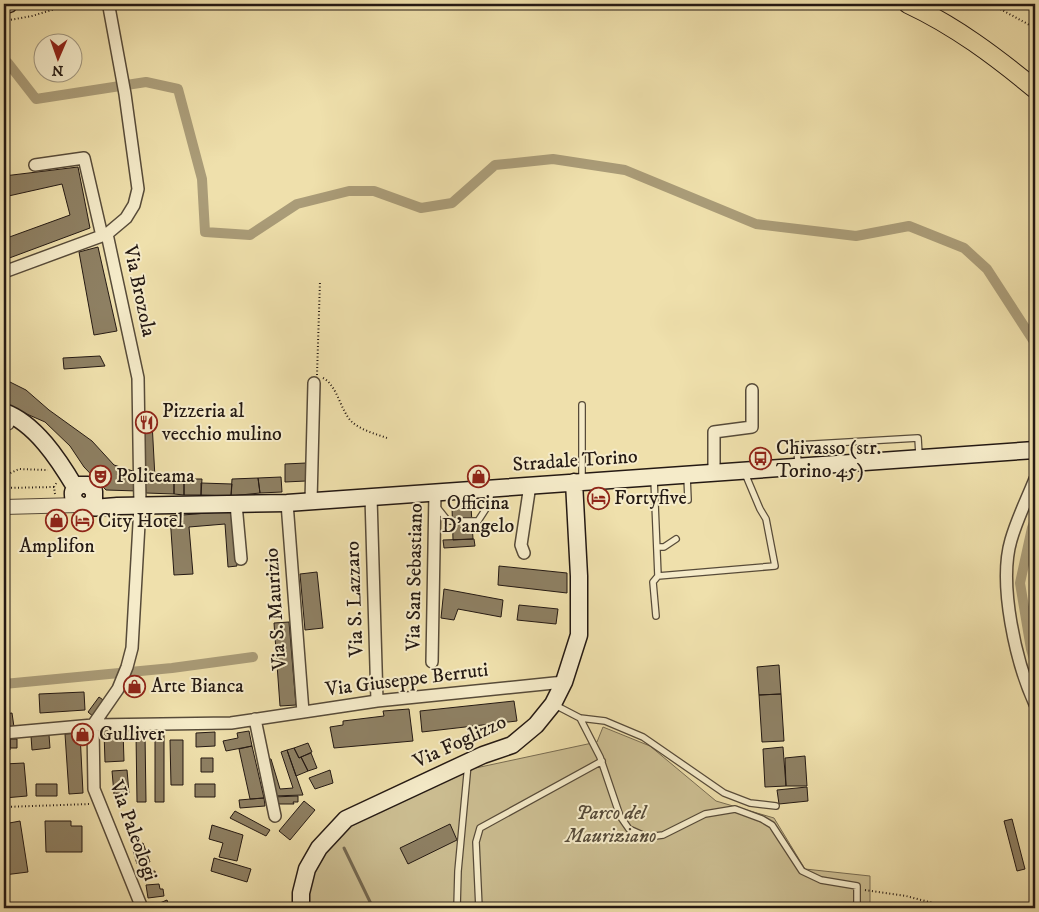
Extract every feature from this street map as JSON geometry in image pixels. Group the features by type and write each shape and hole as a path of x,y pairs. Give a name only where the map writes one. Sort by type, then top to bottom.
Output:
{"main road":[{"path":"4,5 9,4"},
{"path":"908,4 932,15 986,50 1035,88"},
{"path":"9,414 23,421 53,464 64,460 75,469 94,501 83,506"},
{"name":"Stradale Torino","path":"83,506 102,508 118,506 236,504 372,497 435,498 492,488 1035,450"},
{"name":"Via Foglizzo","path":"302,908 301,893 307,869 319,848 346,819 468,762 512,745 536,725 553,704 564,682 579,635 578,482"},
{"path":"86,488 118,506"}],"street":[{"name":"Via Brozola","path":"109,7 125,94 138,189 134,205 126,218 105,235 138,378 140,506"},
{"path":"4,272 105,235 84,158 35,165"},
{"path":"311,501 316,380"},
{"path":"714,472 714,432 752,427 752,390"},
{"path":"1035,479 1011,540 1007,565 1008,596 1014,636 1028,689 1035,704"},
{"path":"524,553 521,545 530,485"},
{"name":"Via S. Lazzaro","path":"372,497 377,701"},
{"name":"Via San Sebastiano","path":"432,662 435,498"},
{"name":"Via S. Maurizio","path":"287,502 303,712"},
{"path":"236,504 241,559"},
{"path":"4,507 83,506"},
{"path":"93,725 118,689 127,668 132,648 140,506"},
{"name":"Via Giuseppe Berruti","path":"4,733 93,725 231,723 377,701 564,682"},
{"path":"255,720 275,816"},
{"name":"Via Paleologi","path":"93,725 94,789 142,908"}],"lane":[{"path":"578,482 582,405"},
{"path":"4,429 10,426 9,414"},
{"path":"658,576 776,566 766,519 760,510 744,470"},
{"path":"686,474 688,500"},
{"path":"654,476 658,576 653,582 656,616"},
{"path":"435,498 448,521 478,521 489,504 492,488"},
{"path":"657,547 664,547 676,539"},
{"path":"553,704 580,718 604,721 643,737 724,793 750,803 776,806"},
{"path":"580,718 602,761 620,816 629,829 647,837 663,835 705,814 735,810 762,819 772,825 802,871 821,880 857,886 857,908"},
{"path":"479,908 476,842 480,828 602,761"},
{"path":"457,908 458,871 468,762"}],"path":[{"path":"4,22 72,4"},
{"path":"991,4 1035,28"},
{"path":"1021,4 1035,12"},
{"path":"320,281 316,380 323,378 329,381 352,422 359,427 388,438"},
{"path":"4,476 20,469 53,464"},
{"path":"55,500 54,487 58,477"},
{"path":"4,488 54,487"},
{"path":"4,807 100,804"},
{"path":"857,890 886,892 952,908"}],"green space":[{"name":"Parco del Mauriziano","path":"603,727 650,746 716,801 774,818 805,869 870,876 870,908 304,908 314,862 348,825 471,769 597,742"}],"building":[{"path":"78,167 90,228 4,260 4,239 70,215 62,184 4,197 4,176"},
{"path":"98,247 117,331 94,335 79,252"},
{"path":"100,356 105,366 64,369 63,358"},
{"path":"4,379 26,390 49,410 92,441 114,465 136,472 138,491 106,490 84,467 70,446 45,422 4,404"},
{"path":"152,422 155,478 174,478 174,494 146,493 141,424"},
{"path":"306,463 306,481 285,482 285,464"},
{"path":"281,477 282,492 260,493 258,478"},
{"path":"174,478 184,479 184,495 174,494"},
{"path":"258,478 260,493 231,496 232,479"},
{"path":"184,479 202,479 201,495 184,495"},
{"path":"201,483 232,484 231,496 201,495"},
{"path":"471,506 473,539 453,540 452,507"},
{"path":"233,511 237,566 228,567 225,524 189,527 193,574 174,575 170,516"},
{"path":"474,539 475,546 444,548 443,540"},
{"path":"499,566 567,573 567,593 498,585"},
{"path":"317,572 323,628 305,630 300,574"},
{"path":"444,589 503,600 501,617 458,609 454,620 441,618"},
{"path":"519,605 558,609 556,624 517,620"},
{"path":"289,622 296,705 280,706 274,623"},
{"path":"779,665 781,694 759,695 757,667"},
{"path":"84,692 85,710 40,713 39,694"},
{"path":"781,694 784,741 762,742 759,695"},
{"path":"99,697 106,702 95,718 88,712"},
{"path":"514,701 517,721 422,732 420,711"},
{"path":"409,709 413,741 334,748 330,727 343,725 343,721 384,716 383,711"},
{"path":"12,713 14,727 4,728 4,714"},
{"path":"123,731 124,761 105,762 104,732"},
{"path":"249,731 252,746 226,751 223,741 238,738 237,733"},
{"path":"215,732 215,746 196,747 196,733"},
{"path":"80,733 83,793 69,794 65,734"},
{"path":"136,734 145,734 146,802 137,802"},
{"path":"155,734 164,734 164,802 155,802"},
{"path":"49,735 50,748 32,750 31,736"},
{"path":"4,739 10,739 10,750 4,750"},
{"path":"10,739 17,739 17,748 10,748"},
{"path":"170,740 183,740 183,785 171,785"},
{"path":"308,743 312,752 299,758 294,748"},
{"path":"252,746 264,798 250,799 239,749"},
{"path":"783,747 786,786 765,787 763,749"},
{"path":"294,748 308,771 296,776 287,750"},
{"path":"287,750 303,795 273,796 264,759 271,759 280,789 293,788 281,752"},
{"path":"311,753 317,768 308,771 301,757"},
{"path":"805,756 807,786 786,786 785,758"},
{"path":"201,758 213,758 213,772 201,772"},
{"path":"24,763 27,796 4,798 4,764"},
{"path":"127,770 129,793 114,794 112,771"},
{"path":"330,770 333,783 315,789 309,778"},
{"path":"36,784 57,784 57,796 36,796"},
{"path":"195,784 215,784 215,797 195,797"},
{"path":"807,787 808,801 779,804 777,790"},
{"path":"298,796 298,802 293,802 294,804 274,804 273,797"},
{"path":"264,798 265,806 240,808 239,800"},
{"path":"304,801 315,810 290,840 279,831"},
{"path":"235,811 270,830 266,836 230,818"},
{"path":"1012,819 1025,869 1017,871 1004,821"},
{"path":"20,821 28,872 4,875 4,824"},
{"path":"45,821 71,821 71,826 82,826 82,852 46,852"},
{"path":"450,824 457,840 408,864 400,848"},
{"path":"212,825 243,835 237,861 219,857 223,843 209,839"},
{"path":"143,843 150,862 137,864 132,847"},
{"path":"214,858 251,869 247,882 211,871"},
{"path":"1035,870 1035,881 1030,873"},
{"path":"155,871 156,877 143,878 141,872"},
{"path":"159,884 160,889 163,889 164,896 148,898 146,885"},
{"path":"167,900 170,908 156,908 155,905"}],"waterway":[{"path":"8,63 36,99 146,82 178,89 202,179 205,232 250,235 297,204 349,191 374,191 421,208 452,203 495,165 553,159 625,170 756,224 856,236 909,226 964,248 987,269 1035,343"},
{"path":"1035,520 1020,583 1035,663"},
{"path":"4,684 172,668 253,657"},
{"path":"344,848 373,908"}],"place":[{"name":"Pizzeria al vecchio mulino","path":"146,422"},
{"name":"Chivasso (str. Torino 45)","path":"760,459"},
{"name":"Politeama","path":"100,476"},
{"name":"Officina D'angelo","path":"478,477"},
{"name":"Fortyfive","path":"598,498"},
{"name":"Amplifon","path":"57,520"},
{"name":"City Hotel","path":"82,521"},
{"name":"Arte Bianca","path":"135,686"},
{"name":"Gulliver","path":"83,734"}]}
